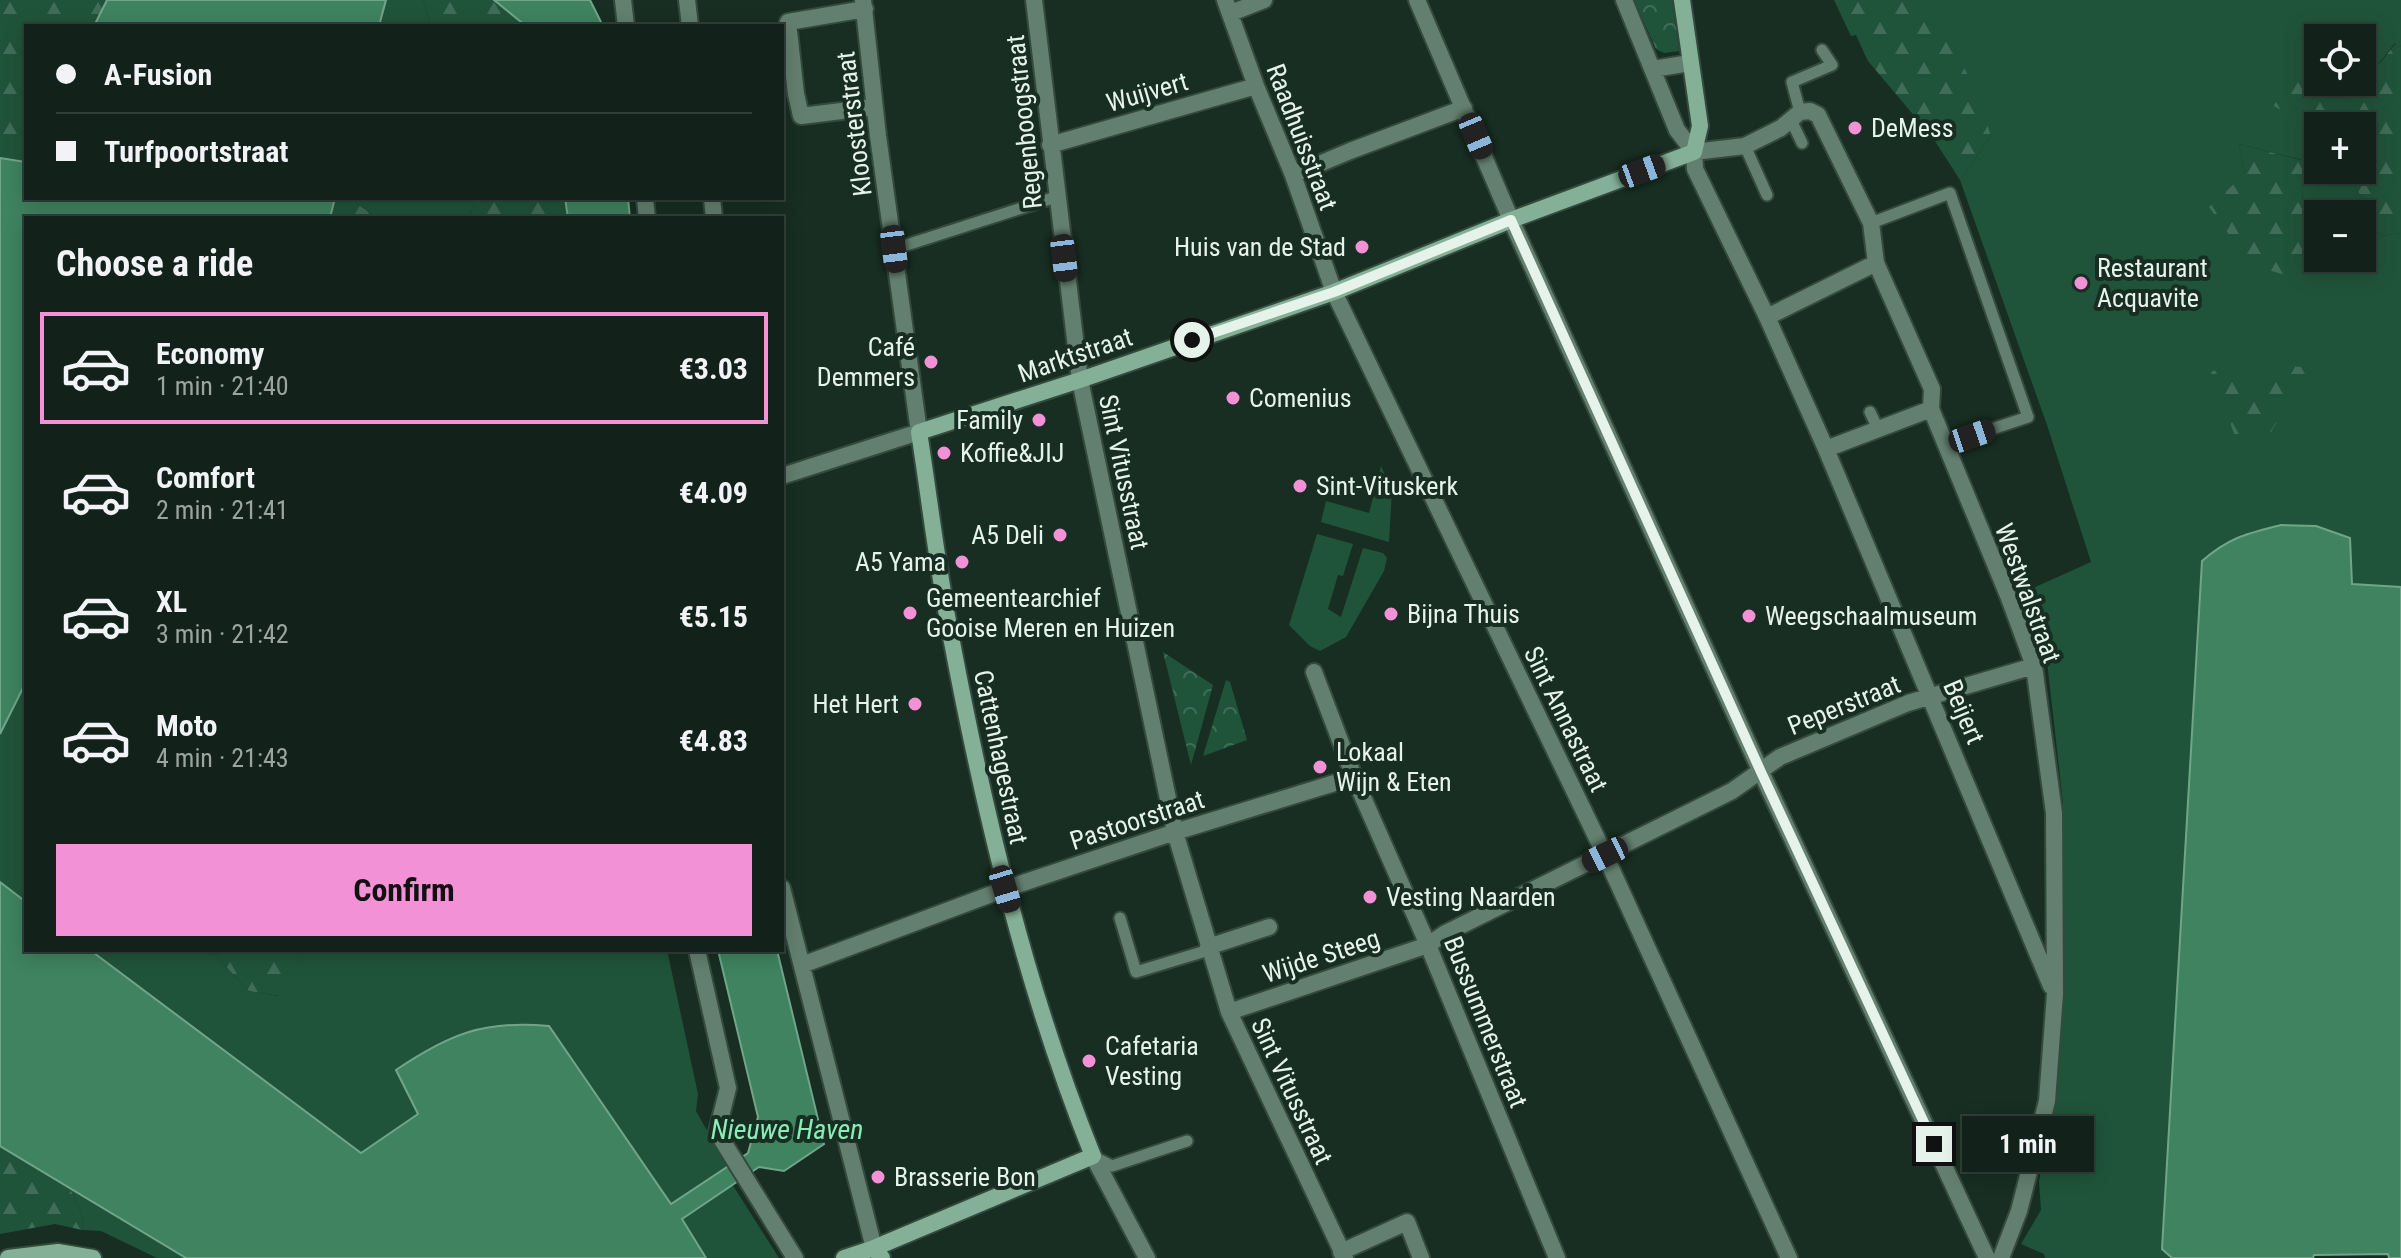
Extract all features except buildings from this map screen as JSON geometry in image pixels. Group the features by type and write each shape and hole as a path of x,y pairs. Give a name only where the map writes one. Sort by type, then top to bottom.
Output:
{"street":[{"path":"623,0 626,24"},
{"path":"687,0 690,24"},
{"name":"Regenboogstraat","path":"1034,0 1080,380"},
{"path":"1228,6 1264,0"},
{"path":"1417,0 1511,220 1761,772 1987,1258"},
{"name":"Beijert","path":"1624,0 1677,130 1694,152 1695,169 1767,317 1826,449 2055,994"},
{"path":"1682,0 1700,126 1694,152 1745,146 1781,128 1795,116"},
{"path":"864,5 788,22 801,116 874,107"},
{"name":"Kloosterstraat","path":"864,5 874,107 919,432"},
{"name":"Raadhuisstraat","path":"1228,6 1334,292"},
{"path":"1653,69 1690,63"},
{"name":"Wuijvert","path":"1050,145 1256,86"},
{"path":"1293,175 1464,108"},
{"name":"Westwalstraat","path":"1795,116 1810,111 1818,115 1871,223 1876,263 1932,389 1931,409 1944,445 2009,598 2034,666 2054,813 2055,994 2047,1101 2019,1211 2001,1258"},
{"name":"Marktstraat","path":"784,475 1080,380 1334,292 1511,220 1694,152"},
{"path":"1767,317 1876,263"},
{"name":"Sint Annastraat","path":"1334,292 1605,855 1789,1258"},
{"name":"Sint Vitusstraat","path":"1080,380 1175,832 1229,1012 1343,1255 1407,1222 1421,1258"},
{"path":"1826,449 1931,409"},
{"name":"Cattenhagestraat","path":"919,432 952,641 1005,889 1068,1093 1093,1156 1147,1258"},
{"name":"Peperstraat","path":"1428,945 1444,934 1732,791 1780,757 1908,703 2034,666"},
{"name":"Bussummerstraat","path":"1314,672 1354,777 1428,945 1557,1258"},
{"name":"Pastoorstraat","path":"802,965 1005,889 1354,777"},
{"path":"784,896 878,1253"},
{"path":"1209,949 1269,927"},
{"name":"Wijde Steeg","path":"1229,1012 1428,945"},
{"path":"697,952 728,1088 717,1132 795,1258"},
{"path":"844,1258 878,1253 1093,1156"},
{"path":"8,1258 58,1252 93,1258"}],"lane":[{"path":"1802,143 1795,116 1792,82 1832,65 1822,50"},
{"path":"1745,146 1767,195"},
{"path":"1871,223 1950,193 2028,417 1944,445"},
{"path":"894,249 1056,197"},
{"path":"1870,412 1878,429"},
{"path":"1120,918 1136,972 1209,949"},
{"path":"1093,1156 1112,1166 1187,1141"}],"green space":[{"path":"0,0 107,0 95,24 24,24 24,162 0,158"},
{"path":"386,0 423,0 430,24 380,24"},
{"path":"423,0 494,0 524,24 430,24"},
{"path":"1634,0 1672,0 1679,51 1664,53 1656,49"},
{"path":"1834,0 1926,0 1974,86 1991,136 1960,180 1933,138 1868,61 1856,35 1851,36"},
{"path":"1926,0 2401,0 2401,46 2395,43 2376,67 2376,24 2304,24 2304,73 2298,69 2271,104 2304,122 2302,160 2239,144 2245,174 2304,272 2376,272 2376,226 2381,236 2401,233 2401,587 2352,584 2202,561 2162,1248 2172,1258 2045,1258 2044,1254 2021,1244 2041,1210 2039,1181 2049,1129 2061,992 2063,803 2047,661 2022,593 2091,562 2047,425 1960,180 1991,136"},
{"path":"2396,43 2401,46 2401,233 2381,236 2376,226 2376,200 2362,200 2354,184 2376,184 2376,112 2304,112 2304,122 2270,104 2298,68 2304,72 2304,96 2341,96 2349,101 2353,96 2376,96 2376,68"},
{"path":"2239,144 2301,160 2304,156 2304,184 2311,184 2302,187 2304,270 2282,274 2251,265 2209,207 2245,174"},
{"path":"2311,184 2354,184 2362,200 2304,200 2304,230 2302,187"},
{"path":"336,200 352,200 374,216 332,216"},
{"path":"352,200 475,200 470,216 374,216"},
{"path":"475,200 565,200 568,216 470,216"},
{"path":"2232,363 2259,393 2271,363 2308,368 2271,432 2235,436 2211,372"},
{"path":"1381,466 1392,490 1389,542 1321,522 1326,501 1369,513"},
{"path":"1317,534 1353,544 1343,576 1338,575 1328,609 1341,617 1363,548 1383,553 1387,558 1384,571 1346,637 1320,651 1310,646 1289,625"},
{"path":"1163,652 1213,685 1191,765"},
{"path":"1226,680 1230,682 1247,740 1203,756"},
{"path":"24,686 24,900 0,882 0,734"},
{"path":"94,952 202,952 215,955 249,991 278,996 307,952 667,952 698,1094 696,1111 727,1166 671,1204 549,1026 486,1027 450,1038 416,1056 396,1071 418,1114 361,1153"},
{"path":"202,952 307,952 279,996 249,991 215,955"},
{"path":"0,1146 70,1188 83,1218 82,1230 55,1224 0,1234"},
{"path":"732,1184 779,1258 706,1258 681,1220"},
{"path":"70,1188 186,1258 157,1258 101,1231 82,1230 83,1218"}],"water":[{"path":"107,0 386,0 380,24 95,24"},
{"path":"494,0 590,0 602,24 524,24"},
{"path":"0,158 24,162 24,200 334,200 330,216 24,216 24,686 0,734"},
{"path":"565,200 628,200 630,216 568,216"},
{"path":"2281,525 2316,526 2350,538 2352,584 2401,587 2401,1258 2389,1258 2388,1254 2314,1255 2313,1258 2172,1258 2162,1249 2202,561 2239,537"},
{"name":"Nieuwe Haven","path":"0,882 24,900 24,952 93,952 361,1153 418,1114 396,1070 433,1047 468,1032 505,1025 549,1026 671,1204 748,1153 758,1117 718,952 777,952 824,1144 784,1171 759,1167 682,1219 706,1258 186,1258 0,1146"}],"place":[{"name":"DeMess","path":"1855,128"},
{"name":"Huis van de Stad","path":"1362,247"},
{"name":"Restaurant Acquavite","path":"2081,283"},
{"name":"Café Demmers","path":"931,362"},
{"name":"Comenius","path":"1233,398"},
{"name":"Family","path":"1039,420"},
{"name":"Koffie&JIJ","path":"944,453"},
{"name":"Sint-Vituskerk","path":"1300,486"},
{"name":"A5 Deli","path":"1060,535"},
{"name":"A5 Yama","path":"962,562"},
{"name":"Gemeentearchief Gooise Meren en Huizen","path":"910,613"},
{"name":"Bijna Thuis","path":"1391,614"},
{"name":"Weegschaalmuseum","path":"1749,616"},
{"name":"Het Hert","path":"915,704"},
{"name":"Lokaal Wijn & Eten","path":"1320,767"},
{"name":"Vesting Naarden","path":"1370,897"},
{"name":"Cafetaria Vesting","path":"1089,1061"},
{"name":"Brasserie Bon","path":"878,1177"}],"route":[{"path":"1192,340 1334,292 1511,220 1761,772 1934,1144"}]}
